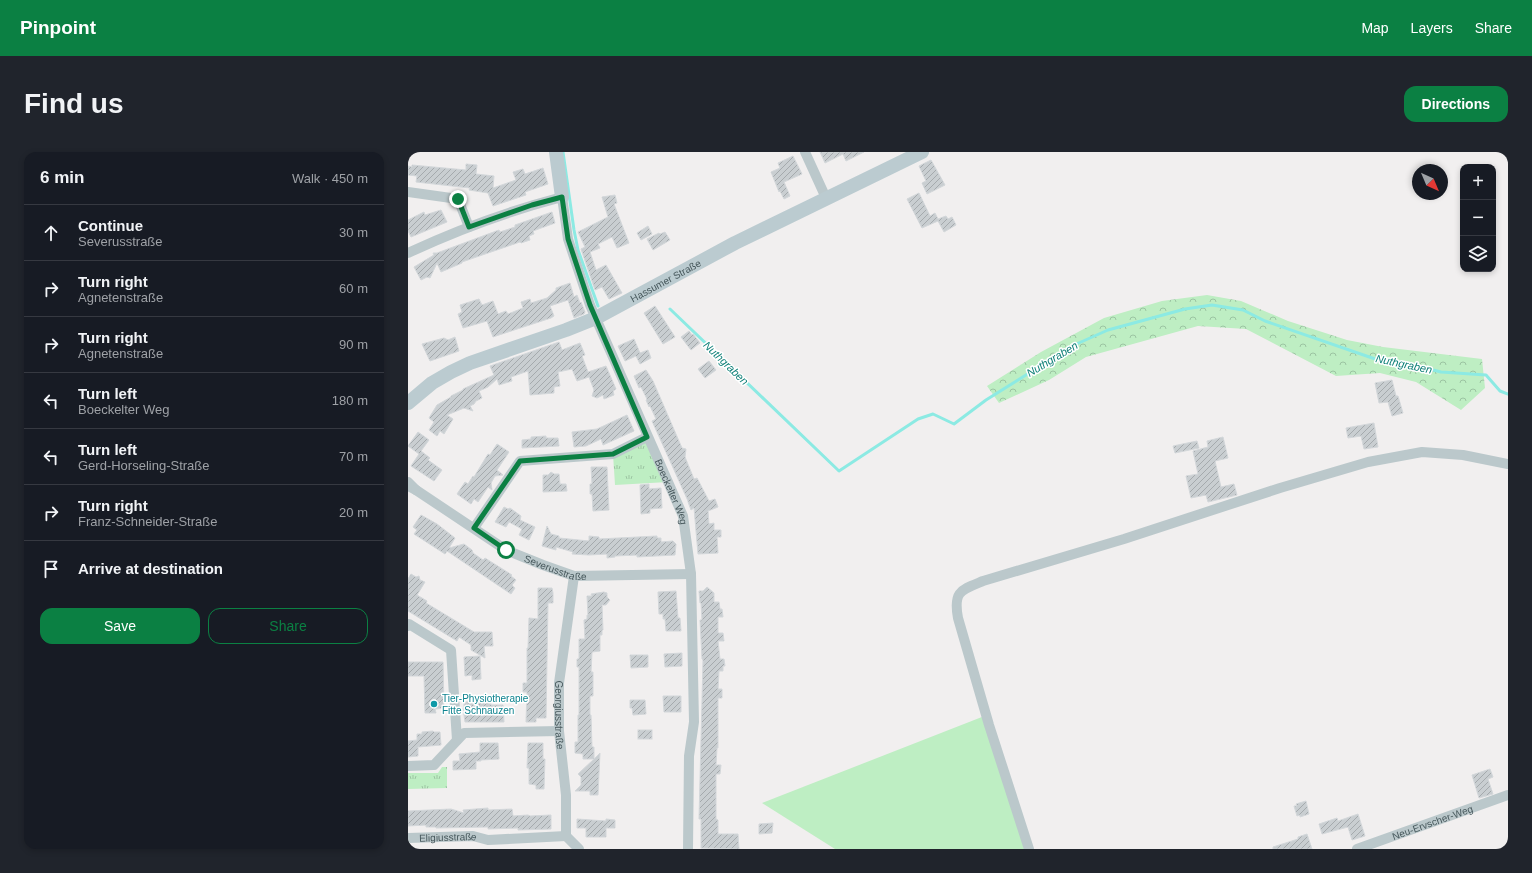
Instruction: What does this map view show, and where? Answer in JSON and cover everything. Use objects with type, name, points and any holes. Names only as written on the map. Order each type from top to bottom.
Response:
[{"type":"street","name":"Boeckelter Weg","points":[[556,152],[568,239],[590,305],[683,516],[691,574],[694,722],[689,756],[688,849]]},
{"type":"street","points":[[805,152],[826,198]]},
{"type":"street","name":"Hassumer Straße","points":[[408,404],[432,383],[451,372],[470,363],[566,330],[596,318],[735,243],[922,152]]},
{"type":"street","points":[[408,192],[458,199],[469,227]]},
{"type":"street","points":[[408,253],[446,235],[532,205],[562,197]]},
{"type":"street","points":[[474,528],[520,461],[613,454],[647,437]]},
{"type":"street","points":[[1029,849],[989,725],[958,618],[956,601],[957,596],[965,588],[983,581],[1124,539],[1327,473],[1368,462],[1422,452],[1463,455],[1508,464]]},
{"type":"street","name":"Severusstraße","points":[[408,482],[412,488],[506,550],[574,576],[691,574]]},
{"type":"street","name":"Georgiusstraße","points":[[566,836],[566,795],[559,731],[559,683],[574,576]]},
{"type":"street","points":[[408,626],[409,624],[451,650],[457,740]]},
{"type":"street","points":[[408,766],[434,765],[464,733],[559,731]]},
{"type":"street","name":"Neu-Ervscher-Weg","points":[[1357,849],[1508,795]]},
{"type":"street","name":"Eligiusstraße","points":[[408,838],[473,836],[488,845],[566,836]]},
{"type":"street","points":[[566,836],[579,849]]},
{"type":"green space","points":[[1207,295],[1241,301],[1288,321],[1347,340],[1383,347],[1482,359],[1485,388],[1461,410],[1416,382],[1380,373],[1336,376],[1246,329],[1198,326],[1086,357],[1049,380],[999,403],[987,386],[1041,352],[1104,318],[1162,301]]},
{"type":"green space","points":[[647,437],[668,482],[615,485],[613,454]]},
{"type":"green space","points":[[987,715],[1027,849],[835,849],[762,803]]},
{"type":"green space","points":[[442,767],[447,767],[447,788],[408,789],[408,773],[438,773]]},
{"type":"building","points":[[820,152],[864,152],[846,161],[843,154],[825,163]]},
{"type":"building","points":[[793,156],[802,174],[784,182],[790,196],[784,199],[780,191],[779,192],[771,172],[780,168],[778,163]]},
{"type":"building","points":[[931,160],[945,185],[927,194],[922,183],[926,181],[919,166]]},
{"type":"building","points":[[466,164],[477,165],[476,174],[494,176],[493,188],[516,180],[513,172],[523,169],[525,174],[543,168],[548,184],[525,192],[526,195],[493,206],[488,193],[469,190],[470,188],[416,182],[417,176],[408,175],[408,166],[412,167],[412,165],[466,170]]},
{"type":"building","points":[[919,193],[930,216],[935,213],[938,219],[946,216],[948,219],[952,217],[956,225],[944,232],[938,221],[922,228],[907,199]]},
{"type":"building","points":[[615,195],[617,203],[614,204],[629,243],[617,248],[612,237],[598,244],[600,248],[590,252],[596,270],[606,265],[622,293],[609,299],[602,287],[595,290],[581,249],[585,247],[578,232],[608,217],[602,197]]},
{"type":"building","points":[[441,210],[447,222],[411,237],[408,231],[408,220],[424,212],[425,215]]},
{"type":"building","points":[[552,212],[555,223],[533,231],[534,234],[529,236],[530,240],[462,262],[441,272],[437,263],[430,278],[427,277],[421,280],[414,267],[434,255],[433,253],[437,253],[499,230],[500,232],[515,227],[515,225]]},
{"type":"building","points":[[648,226],[652,234],[641,240],[637,233]]},
{"type":"building","points":[[665,232],[670,240],[653,250],[647,239],[659,233]]},
{"type":"building","points":[[570,283],[574,297],[577,295],[585,312],[584,314],[574,318],[568,300],[550,306],[554,316],[551,318],[493,337],[487,321],[463,328],[458,314],[462,312],[460,305],[479,299],[482,305],[493,301],[498,314],[506,311],[508,314],[523,308],[521,302],[530,299],[531,303],[547,298],[556,290],[556,288]]},
{"type":"building","points":[[655,306],[675,337],[663,344],[644,313]]},
{"type":"building","points":[[689,331],[700,343],[691,350],[681,337]]},
{"type":"building","points":[[455,337],[459,351],[430,361],[422,344],[444,338],[448,340]]},
{"type":"building","points":[[634,339],[640,353],[648,350],[651,358],[640,364],[636,356],[625,361],[618,346]]},
{"type":"building","points":[[559,342],[562,350],[580,343],[585,355],[582,356],[588,372],[606,366],[616,389],[613,391],[614,395],[604,399],[603,395],[597,398],[592,396],[594,390],[589,377],[577,381],[572,369],[558,372],[560,386],[554,387],[554,393],[530,395],[528,371],[511,377],[512,381],[499,385],[497,379],[488,387],[479,391],[482,398],[470,406],[473,411],[464,408],[447,415],[453,419],[444,434],[440,431],[437,436],[429,430],[434,422],[429,418],[437,405],[463,389],[494,375],[490,366]]},
{"type":"building","points":[[709,361],[716,370],[705,378],[698,369]]},
{"type":"building","points":[[646,370],[653,381],[682,448],[686,449],[685,457],[694,479],[697,478],[709,501],[715,499],[718,507],[708,511],[709,524],[714,523],[714,530],[721,530],[721,537],[717,537],[718,553],[698,554],[694,508],[691,510],[652,421],[656,419],[650,406],[649,407],[641,387],[639,388],[634,376]]},
{"type":"building","points":[[1392,380],[1396,396],[1398,396],[1403,413],[1392,416],[1388,402],[1379,403],[1375,383]]},
{"type":"building","points":[[627,415],[634,431],[603,445],[601,439],[586,446],[574,447],[572,432],[597,429]]},
{"type":"building","points":[[1374,423],[1378,447],[1364,449],[1361,436],[1348,438],[1346,428]]},
{"type":"building","points":[[418,432],[429,440],[421,451],[430,458],[428,460],[442,470],[434,481],[411,466],[419,454],[408,446]]},
{"type":"building","points":[[546,436],[546,438],[558,438],[559,446],[522,448],[522,440],[531,439],[531,437]]},
{"type":"building","points":[[1223,437],[1228,458],[1215,461],[1221,487],[1234,484],[1237,495],[1208,502],[1206,495],[1191,498],[1186,476],[1198,474],[1193,451],[1208,447],[1207,441]]},
{"type":"building","points":[[1197,441],[1199,448],[1175,453],[1173,446]]},
{"type":"building","points":[[497,444],[509,452],[497,470],[503,475],[495,476],[491,483],[492,490],[488,487],[478,502],[474,499],[471,504],[457,494],[465,482],[468,484],[473,476],[474,477],[488,454],[490,455]]},
{"type":"building","points":[[591,467],[607,467],[609,510],[593,511],[592,494],[590,494],[590,484],[592,484]]},
{"type":"building","points":[[551,472],[554,474],[559,474],[560,484],[566,484],[567,491],[543,492],[543,475],[548,475]]},
{"type":"building","points":[[649,484],[649,489],[661,488],[662,508],[650,509],[650,513],[641,514],[640,485]]},
{"type":"building","points":[[504,507],[508,509],[510,508],[521,516],[520,520],[535,527],[529,540],[519,535],[522,529],[509,522],[506,527],[495,522]]},
{"type":"building","points":[[421,515],[437,524],[455,538],[449,548],[464,544],[483,560],[485,558],[512,575],[511,576],[516,580],[512,585],[515,588],[511,594],[447,551],[445,554],[414,534],[417,530],[413,527]]},
{"type":"building","points":[[547,526],[551,534],[559,536],[559,538],[589,541],[589,536],[599,537],[599,539],[657,536],[657,538],[661,538],[661,542],[673,541],[676,544],[675,555],[637,557],[637,555],[607,558],[607,554],[572,554],[573,552],[556,547],[556,550],[542,546]]},
{"type":"building","points":[[411,574],[416,577],[419,576],[420,580],[425,582],[417,595],[427,601],[426,603],[474,632],[492,632],[493,646],[484,646],[485,658],[471,650],[471,645],[459,637],[457,641],[408,611],[408,579]]},
{"type":"building","points":[[707,587],[714,593],[714,602],[719,602],[720,609],[722,609],[723,617],[718,617],[718,633],[723,633],[724,641],[718,641],[720,659],[724,659],[725,666],[723,666],[723,671],[719,671],[718,689],[722,689],[722,698],[718,698],[718,748],[716,765],[721,765],[720,774],[716,774],[716,819],[718,820],[718,834],[738,834],[739,849],[701,848],[701,819],[699,819],[703,660],[700,620],[702,620],[699,591],[703,591]]},
{"type":"building","points":[[538,588],[552,588],[553,593],[553,603],[548,603],[546,718],[536,718],[536,722],[526,722],[527,692],[523,692],[523,683],[527,683],[529,618],[538,619]]},
{"type":"building","points":[[676,591],[678,618],[680,618],[681,631],[666,631],[663,614],[659,614],[658,592]]},
{"type":"building","points":[[604,592],[607,593],[607,597],[610,600],[606,605],[602,605],[603,630],[602,635],[600,635],[600,651],[592,652],[591,672],[593,672],[593,696],[590,696],[590,715],[594,759],[583,759],[583,754],[575,753],[575,742],[578,742],[579,715],[579,667],[577,667],[577,659],[579,659],[579,639],[585,639],[584,620],[587,619],[588,615],[587,596]]},
{"type":"building","points":[[682,653],[682,666],[665,667],[664,654]]},
{"type":"building","points":[[630,655],[648,655],[648,667],[631,668]]},
{"type":"building","points":[[480,656],[481,679],[472,680],[472,675],[465,676],[464,657]]},
{"type":"building","points":[[408,662],[443,662],[444,708],[435,709],[436,713],[425,713],[424,676],[408,676]]},
{"type":"building","points":[[663,696],[681,696],[681,712],[664,712]]},
{"type":"building","points":[[630,700],[645,700],[646,714],[633,715],[632,708],[630,708]]},
{"type":"building","points":[[490,701],[491,705],[503,705],[504,722],[465,722],[463,708],[464,702]]},
{"type":"building","points":[[638,730],[652,730],[652,739],[638,739]]},
{"type":"building","points":[[422,732],[440,732],[441,745],[418,747],[418,756],[408,757],[408,741],[417,740],[417,734],[422,734]]},
{"type":"building","points":[[480,743],[498,743],[499,759],[476,761],[476,769],[453,770],[453,761],[460,761],[459,754],[480,752]]},
{"type":"building","points":[[528,743],[543,743],[543,759],[545,759],[544,789],[536,789],[536,785],[529,784],[529,768],[527,768]]},
{"type":"building","points":[[600,753],[598,795],[590,795],[590,791],[575,791],[581,785],[581,777],[578,774]]},
{"type":"building","points":[[1490,769],[1493,777],[1488,779],[1493,794],[1479,798],[1472,775]]},
{"type":"building","points":[[1306,801],[1309,814],[1300,817],[1300,815],[1297,816],[1294,806]]},
{"type":"building","points":[[488,808],[488,810],[512,809],[513,816],[551,815],[551,829],[518,830],[518,828],[488,829],[488,827],[436,828],[426,827],[426,825],[408,826],[408,811],[451,809],[464,813],[463,810]]},
{"type":"building","points":[[1358,814],[1365,836],[1352,840],[1348,827],[1322,834],[1319,824],[1337,818],[1338,821]]},
{"type":"building","points":[[577,819],[606,821],[606,819],[615,820],[615,828],[606,828],[606,837],[586,837],[586,828],[577,828]]},
{"type":"building","points":[[773,823],[772,833],[759,834],[759,824]]},
{"type":"building","points":[[1307,834],[1312,849],[1273,849],[1273,847],[1298,839],[1298,837]]},
{"type":"waterway","name":"Nuthgraben","points":[[563,152],[578,250],[598,306]]},
{"type":"waterway","name":"Nuthgraben","points":[[670,309],[839,471],[918,419],[933,414],[954,424],[986,400],[1072,346],[1108,330],[1185,309],[1212,305],[1243,310],[1265,321],[1381,361],[1401,362],[1441,372],[1486,375],[1500,391],[1508,394]]},
{"type":"place","name":"Tier-Physiotherapie Fitte Schnauzen","points":[[434,704]]},
{"type":"route","points":[[458,199],[469,227],[532,205],[562,197],[568,239],[590,305],[647,437],[613,454],[520,461],[474,528],[506,550]]}]
